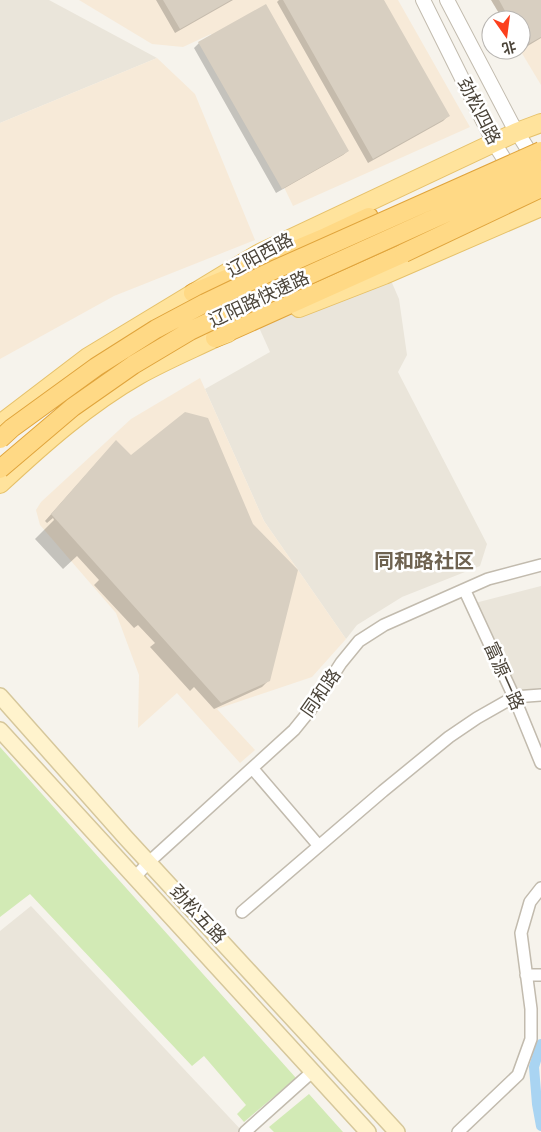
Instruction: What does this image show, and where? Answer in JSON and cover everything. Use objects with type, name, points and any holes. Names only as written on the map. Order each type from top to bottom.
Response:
[{"type":"highway","points":[[192,292],[326,237],[541,138]]},
{"type":"highway","name":"辽阳路快速路","points":[[0,439],[12,428],[96,367],[156,329],[274,270],[541,151]]},
{"type":"highway","name":"辽阳路快速路","points":[[0,469],[73,407],[133,365],[190,332],[276,290],[541,170]]},
{"type":"highway","points":[[215,338],[404,253],[541,188]]},
{"type":"main road","name":"辽阳西路","points":[[0,424],[88,357],[192,292],[258,254],[541,122]]},
{"type":"main road","points":[[0,484],[38,449],[92,407],[139,376],[215,338],[294,311],[539,211]]},
{"type":"main road","name":"劲松五路","points":[[0,696],[65,770],[397,1132]]},
{"type":"main road","name":"劲松五路","points":[[0,730],[368,1132]]},
{"type":"street","name":"劲松四路","points":[[423,0],[494,143],[539,211]]},
{"type":"street","name":"劲松四路","points":[[447,0],[517,132],[541,170]]},
{"type":"street","name":"同和路","points":[[135,877],[149,862],[294,730],[312,709],[341,663],[359,642],[384,625],[488,580],[541,565]]},
{"type":"street","name":"富源一路","points":[[465,591],[514,697],[541,763]]},
{"type":"street","points":[[242,912],[449,737],[477,718],[514,697],[541,695]]},
{"type":"street","points":[[253,769],[319,846]]},
{"type":"street","points":[[458,1132],[518,1075],[531,1039],[533,976],[521,933],[530,902],[541,888]]},
{"type":"street","points":[[245,1132],[312,1072]]},
{"type":"shaded area","points":[[0,0],[49,0],[157,58],[0,123]]},
{"type":"shaded area","points":[[79,0],[398,0],[470,127],[293,206],[211,34],[183,47],[152,44]]},
{"type":"shaded area","points":[[491,0],[541,0],[541,85],[526,60],[531,60],[531,10],[497,10]]},
{"type":"shaded area","points":[[157,58],[195,94],[255,240],[114,296],[0,359],[0,123]]},
{"type":"shaded area","points":[[386,269],[399,299],[407,355],[398,372],[487,544],[480,566],[402,597],[357,625],[346,639],[264,521],[205,389],[270,352],[257,323]]},
{"type":"shaded area","points":[[200,378],[264,521],[346,639],[312,677],[217,709],[255,750],[240,763],[177,693],[138,728],[139,675],[116,613],[40,525],[36,510],[41,502],[131,419]]},
{"type":"shaded area","points":[[541,586],[541,690],[516,692],[475,603]]},
{"type":"shaded area","points":[[31,906],[243,1132],[0,1132],[0,931]]},
{"type":"green space","points":[[0,747],[296,1078],[244,1122],[237,1114],[246,1105],[204,1056],[192,1066],[30,894],[0,917]]},
{"type":"green space","points":[[309,1094],[343,1132],[274,1132],[269,1127]]},
{"type":"building","points":[[163,0],[231,0],[180,29]]},
{"type":"building","points":[[283,0],[384,0],[450,116],[373,159]]},
{"type":"building","points":[[499,0],[541,0],[541,37],[531,43],[531,10],[504,10]]},
{"type":"building","points":[[266,4],[349,151],[282,189],[198,42]]},
{"type":"building","points":[[185,412],[208,418],[253,524],[298,570],[270,681],[221,703],[51,514],[116,440],[131,455]]},
{"type":"waterway","points":[[541,1044],[534,1067],[541,1126]]},
{"type":"district","name":"同和路社区","points":[[424,561]]}]
